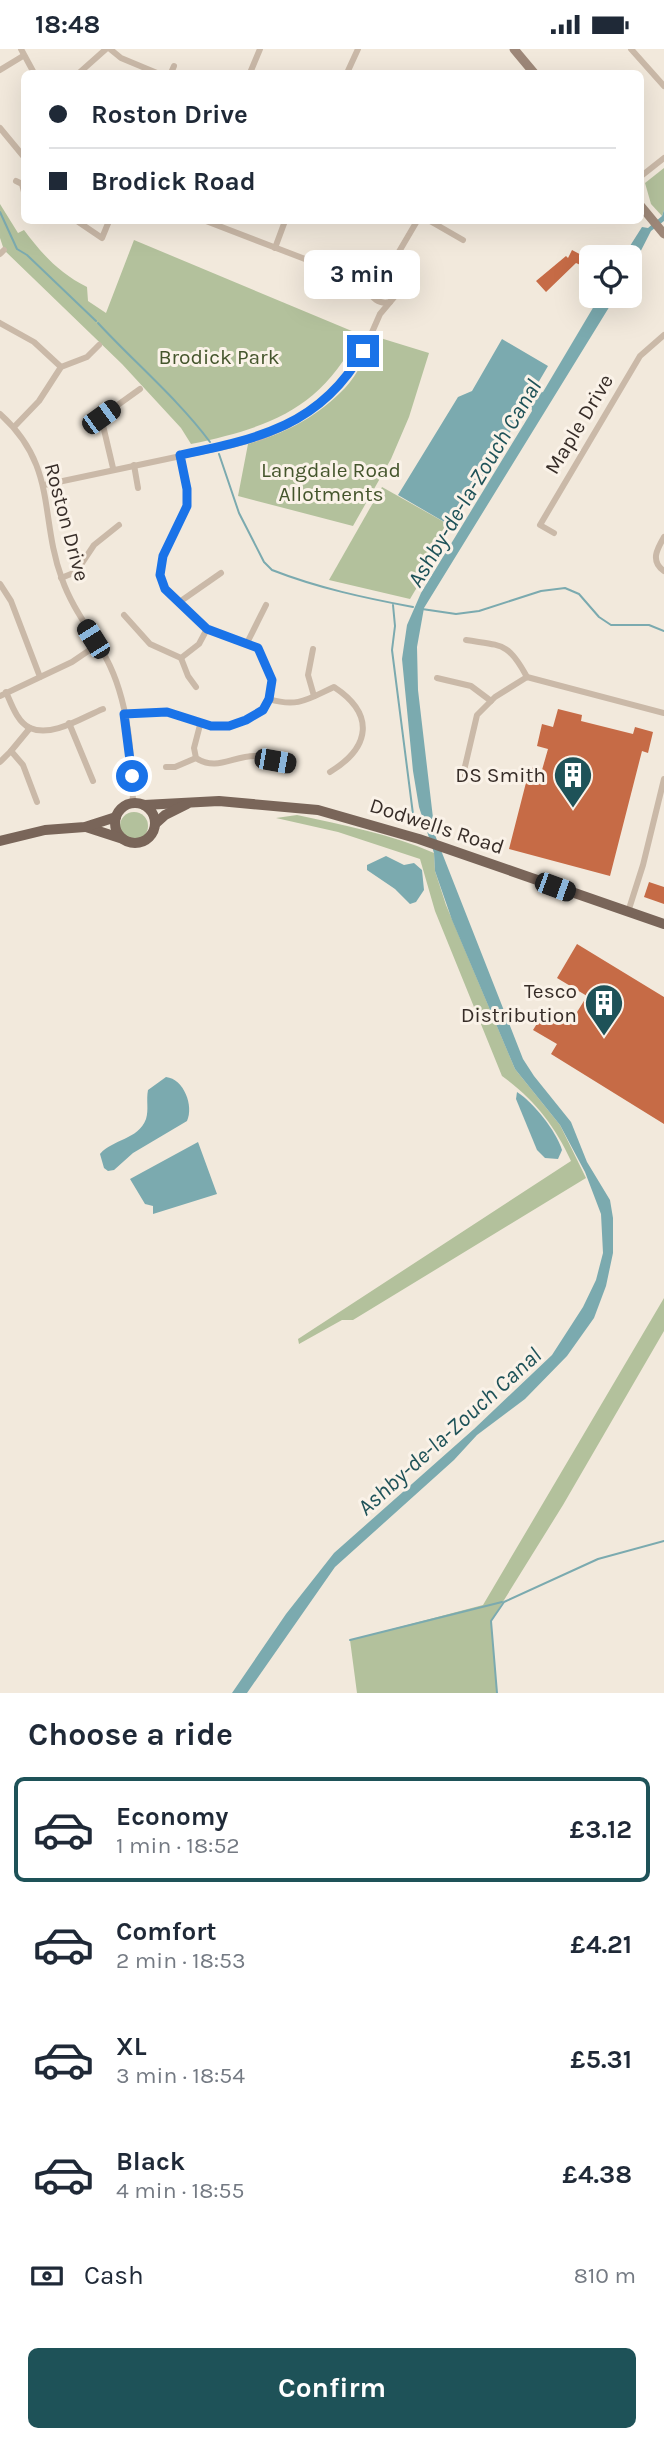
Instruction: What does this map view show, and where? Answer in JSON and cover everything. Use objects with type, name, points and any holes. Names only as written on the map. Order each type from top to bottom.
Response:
[{"type":"main road","points":[[514,49],[529,70]]},
{"type":"main road","points":[[644,210],[664,234]]},
{"type":"main road","name":"Dodwells Road","points":[[138,804],[219,801],[318,810],[419,839],[664,924]]},
{"type":"main road","name":"Dodwells Road","points":[[155,824],[165,815],[190,802]]},
{"type":"main road","points":[[85,827],[134,843],[146,840],[155,824],[152,813],[138,804],[122,808],[116,817],[116,829],[123,839]]},
{"type":"main road","points":[[0,841],[45,829],[85,827],[116,817]]},
{"type":"street","points":[[83,70],[108,49],[121,58],[150,70]]},
{"type":"street","points":[[251,70],[260,49]]},
{"type":"street","points":[[348,70],[358,49]]},
{"type":"street","points":[[631,49],[663,81]]},
{"type":"street","points":[[0,70],[22,52],[32,70]]},
{"type":"street","points":[[172,70],[174,66]]},
{"type":"street","points":[[0,128],[21,153]]},
{"type":"street","points":[[644,174],[664,158]]},
{"type":"street","points":[[81,224],[102,238],[108,224]]},
{"type":"street","points":[[214,224],[357,279],[388,278]]},
{"type":"street","points":[[275,248],[284,224]]},
{"type":"street","points":[[372,296],[371,286],[390,267],[415,224]]},
{"type":"street","points":[[435,224],[463,240]]},
{"type":"street","points":[[44,485],[262,437],[304,416],[335,389],[355,364],[380,314],[396,295],[396,288],[388,278],[390,267]]},
{"type":"street","points":[[357,279],[380,303],[390,302]]},
{"type":"street","points":[[380,303],[380,314]]},
{"type":"street","points":[[0,323],[34,342],[61,367]]},
{"type":"street","name":"Maple Drive","points":[[554,533],[540,525],[640,356],[664,335]]},
{"type":"street","points":[[14,427],[39,401],[61,367],[87,357],[99,345]]},
{"type":"street","points":[[87,428],[140,389]]},
{"type":"street","name":"Roston Drive","points":[[0,414],[14,427],[44,485],[61,578],[75,610],[117,681],[138,804]]},
{"type":"street","points":[[101,417],[113,468]]},
{"type":"street","points":[[124,714],[167,712],[200,725],[229,726],[263,710],[269,699],[272,680],[258,648],[207,629],[165,589],[160,575],[163,556],[187,506],[187,489],[180,455]]},
{"type":"street","points":[[134,465],[138,488]]},
{"type":"street","points":[[61,578],[76,572],[93,545],[119,525]]},
{"type":"street","points":[[664,537],[657,551],[656,561],[664,571]]},
{"type":"street","points":[[178,603],[221,573]]},
{"type":"street","points":[[1,586],[11,601],[40,677]]},
{"type":"street","points":[[247,643],[266,605]]},
{"type":"street","points":[[124,615],[150,644],[181,658],[188,677],[196,687]]},
{"type":"street","points":[[181,658],[199,644],[207,629]]},
{"type":"street","points":[[466,640],[506,647],[515,656],[527,677],[664,713]]},
{"type":"street","points":[[97,645],[72,662],[3,694],[19,718],[30,728],[47,730],[103,709]]},
{"type":"street","points":[[313,649],[308,675],[314,696]]},
{"type":"street","points":[[463,775],[477,715],[491,701],[527,677]]},
{"type":"street","points":[[437,678],[471,686],[491,701]]},
{"type":"street","points":[[269,699],[288,705],[303,702],[334,687],[351,698],[362,718],[363,737],[355,752],[330,772]]},
{"type":"street","points":[[69,723],[93,781]]},
{"type":"street","points":[[196,758],[194,748],[200,725]]},
{"type":"street","points":[[0,762],[30,728]]},
{"type":"street","points":[[10,751],[23,765],[37,802]]},
{"type":"street","points":[[166,767],[174,767],[196,758],[212,765],[254,756],[289,764]]},
{"type":"street","points":[[628,912],[643,865],[664,779]]},
{"type":"green space","points":[[664,168],[662,216],[651,204],[645,183]]},
{"type":"green space","name":"Brodick Park","points":[[0,204],[18,233],[24,230],[52,262],[87,287],[88,301],[106,313],[134,240],[359,334],[344,360],[310,398],[269,422],[191,444],[181,428],[122,364],[4,250],[0,238]]},
{"type":"green space","name":"Langdale Road Allotments","points":[[377,337],[429,353],[409,417],[391,459],[353,526],[238,496],[248,444],[288,429],[312,416],[334,398],[350,382]]},
{"type":"green space","points":[[382,487],[453,527],[410,599],[329,580]]},
{"type":"green space","points":[[134,812],[144,816],[148,826],[144,836],[134,840],[124,836],[120,826],[124,816]]},
{"type":"green space","points":[[297,815],[384,835],[434,853],[435,871],[446,905],[515,1069],[560,1125],[586,1178],[353,1320],[342,1320],[299,1344],[298,1339],[571,1161],[542,1114],[524,1094],[502,1076],[435,911],[420,859],[338,832],[276,818]]},
{"type":"green space","points":[[664,1298],[664,1331],[563,1505],[491,1621],[497,1693],[357,1693],[350,1640],[483,1605]]},
{"type":"water","points":[[664,210],[664,221],[651,231],[642,249],[642,245],[631,245],[642,227],[648,228],[662,216]]},
{"type":"water","name":"Ashby-de-la-Zouch Canal","points":[[593,308],[609,308],[424,608],[417,647],[418,690],[435,835],[523,1059],[571,1122],[587,1162],[610,1200],[613,1253],[606,1286],[594,1318],[567,1356],[525,1399],[477,1435],[454,1460],[335,1567],[247,1693],[232,1693],[286,1614],[334,1553],[474,1429],[552,1355],[583,1307],[596,1280],[603,1253],[601,1214],[585,1172],[560,1125],[515,1069],[452,920],[435,871],[434,853],[419,807],[413,771],[402,659],[407,625],[421,593],[532,411],[530,399],[453,527],[398,495],[458,397],[472,391],[502,339],[548,366],[531,395],[543,392]]},
{"type":"water","points":[[386,856],[404,865],[414,863],[422,870],[424,890],[416,902],[410,904],[395,889],[367,870],[367,865]]},
{"type":"water","points":[[166,1077],[178,1083],[186,1094],[189,1108],[187,1121],[133,1153],[114,1170],[108,1171],[104,1168],[100,1154],[142,1126],[147,1116],[148,1090]]},
{"type":"water","points":[[517,1092],[537,1110],[555,1134],[562,1150],[558,1159],[545,1158],[537,1150],[516,1099]]},
{"type":"water","points":[[198,1142],[217,1194],[153,1214],[153,1206],[145,1204],[130,1179]]},
{"type":"building","points":[[572,250],[579,254],[579,264],[576,263],[546,292],[536,281],[566,256],[568,258]]},
{"type":"building","name":"DS Smith","points":[[558,709],[582,715],[581,721],[633,734],[635,727],[653,732],[648,753],[642,751],[610,876],[509,849],[530,767],[542,770],[548,749],[537,746],[542,724],[553,727]]},
{"type":"building","points":[[649,882],[664,887],[664,904],[644,897]]},
{"type":"building","name":"Tesco Distribution","points":[[577,944],[664,997],[664,1124],[551,1054],[557,1044],[533,1030],[545,1011],[569,1025],[587,996],[557,978]]},
{"type":"waterway","points":[[0,212],[17,249],[27,255],[96,321]]},
{"type":"waterway","points":[[98,323],[170,396],[210,442]]},
{"type":"waterway","points":[[219,454],[239,513],[264,562],[272,570],[342,592],[413,607]]},
{"type":"waterway","points":[[422,609],[456,614],[479,611],[541,591],[565,588],[579,594],[599,617],[611,625],[649,625],[664,631]]},
{"type":"waterway","points":[[393,605],[395,626],[392,650],[414,822]]},
{"type":"waterway","points":[[497,1693],[491,1621],[504,1602],[598,1559],[664,1541]]},
{"type":"waterway","points":[[350,1640],[502,1602]]},
{"type":"place","name":"DS Smith","points":[[573,809]]},
{"type":"place","name":"Tesco Distribution","points":[[604,1037]]},
{"type":"route","points":[[132,776],[124,714],[167,712],[200,725],[229,726],[263,710],[269,699],[272,680],[258,648],[207,629],[165,589],[160,575],[163,556],[187,506],[187,489],[180,455],[262,437],[289,425],[304,416],[343,381],[363,351]]}]
